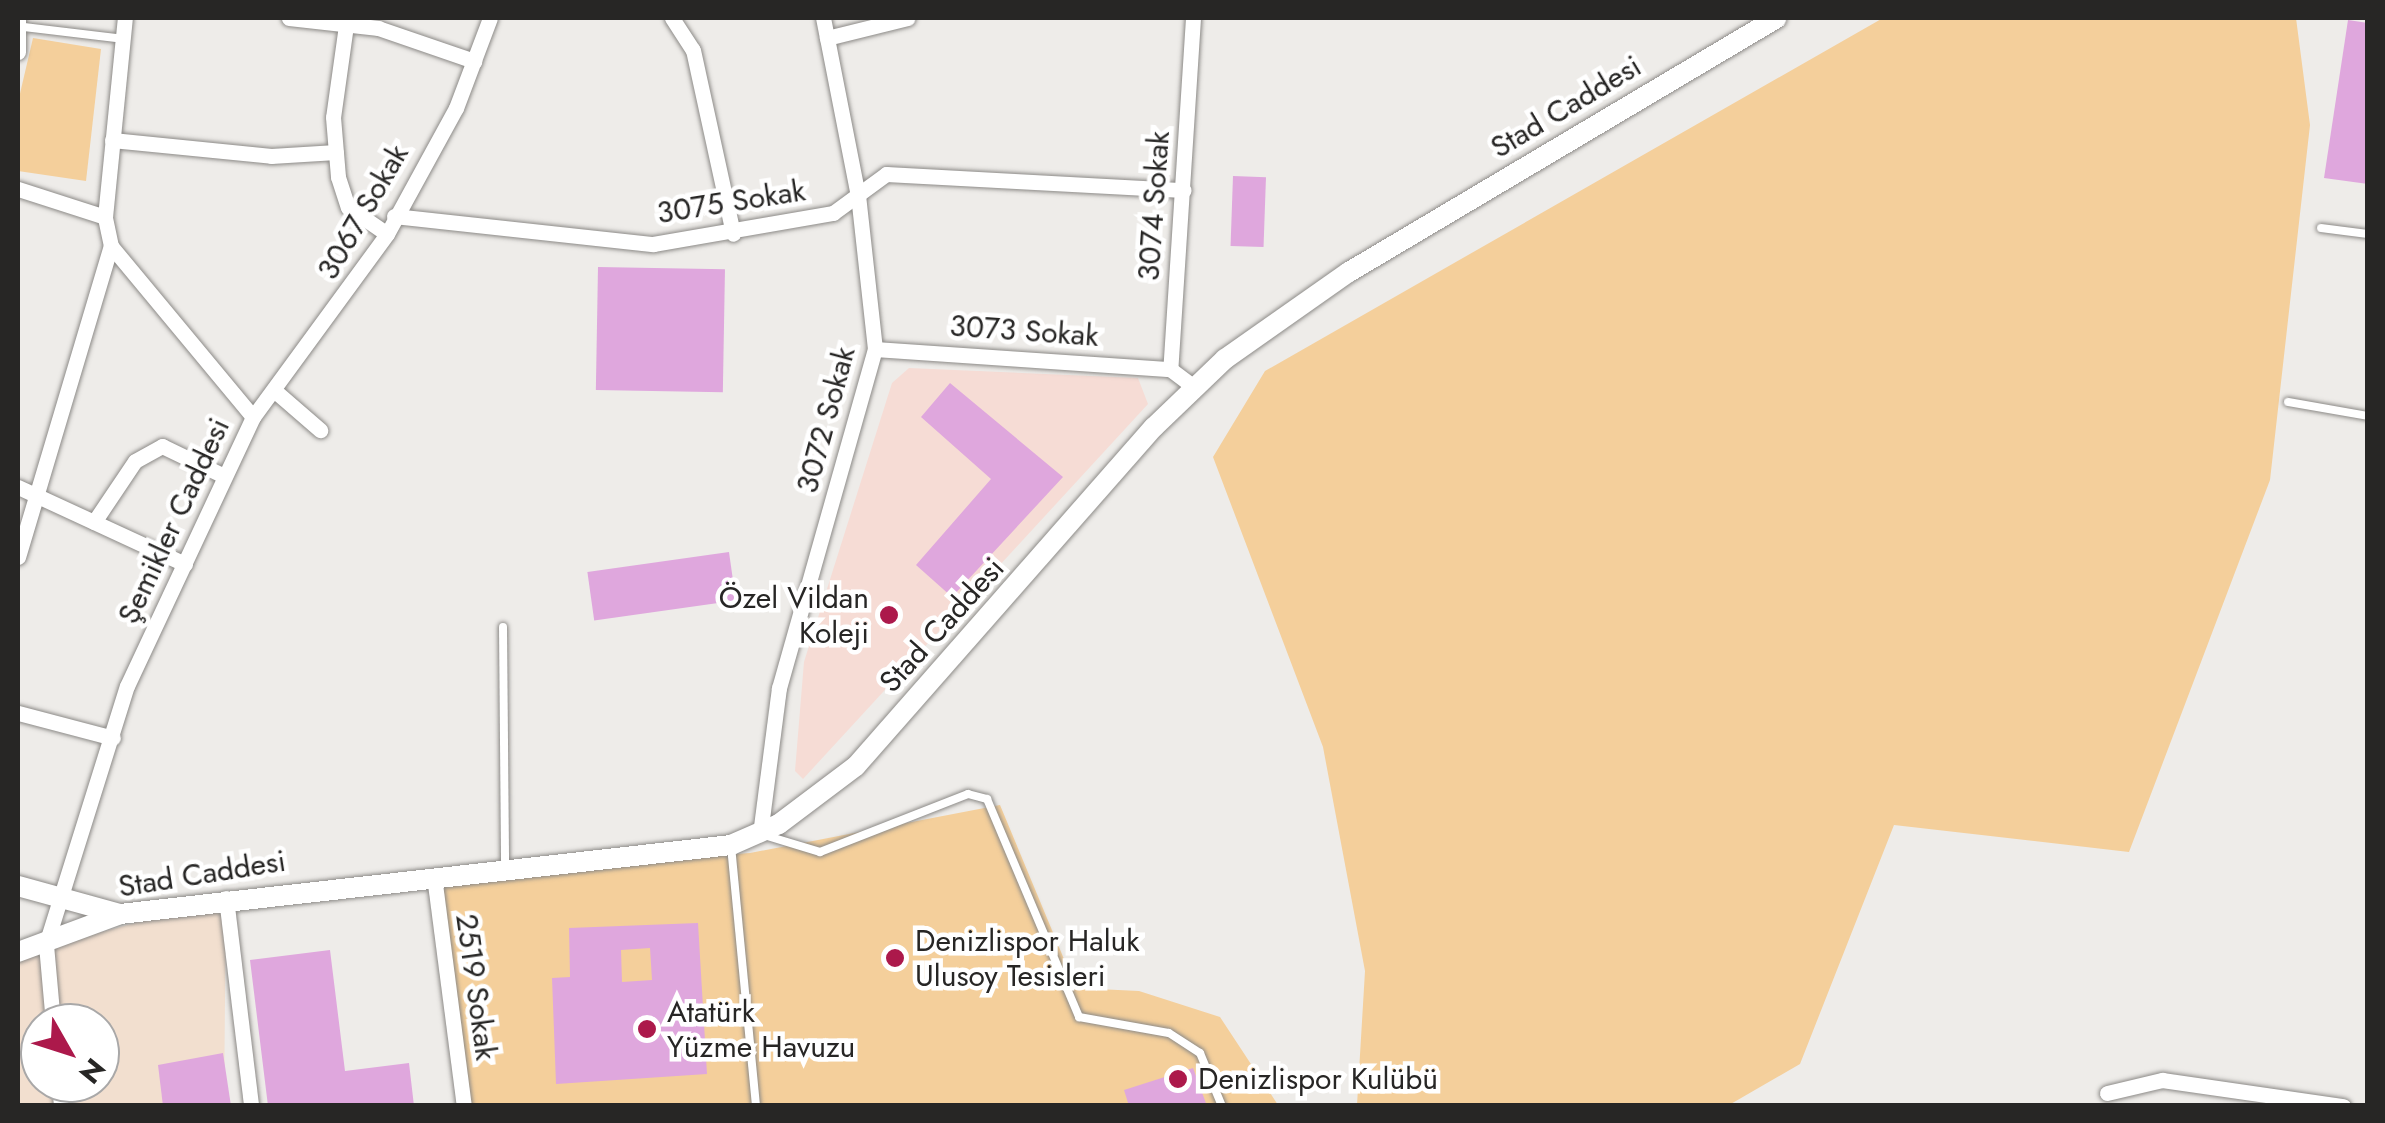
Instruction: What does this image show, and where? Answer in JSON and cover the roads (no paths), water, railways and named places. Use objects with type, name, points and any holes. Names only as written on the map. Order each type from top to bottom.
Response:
[{"type":"street","name":"Şemikler Caddesi","points":[[51,1003],[46,944],[66,894],[126,686],[253,417],[112,246],[105,217],[125,18]]},
{"type":"street","points":[[289,18],[378,28],[474,61]]},
{"type":"street","name":"3067 Sokak","points":[[253,417],[387,234],[474,61],[490,18]]},
{"type":"street","points":[[672,18],[692,50],[733,234]]},
{"type":"street","name":"3072 Sokak","points":[[760,834],[779,688],[876,349],[858,196],[822,18]]},
{"type":"street","points":[[827,38],[908,18]]},
{"type":"street","name":"3074 Sokak","points":[[1170,369],[1194,18]]},
{"type":"street","name":"Stad Caddesi","points":[[18,952],[120,914],[226,898],[731,845],[760,834],[856,766],[1194,387],[1349,272],[1776,18]]},
{"type":"street","points":[[18,52],[20,22]]},
{"type":"street","points":[[346,24],[336,152],[348,207],[387,234]]},
{"type":"street","points":[[112,140],[272,156],[336,152]]},
{"type":"street","name":"3075 Sokak","points":[[394,216],[582,242],[733,234],[833,213],[886,174],[1184,190]]},
{"type":"street","points":[[18,188],[105,217]]},
{"type":"street","points":[[18,557],[112,246]]},
{"type":"street","name":"3073 Sokak","points":[[876,349],[1170,369]]},
{"type":"street","points":[[1170,369],[1194,387]]},
{"type":"street","points":[[274,390],[320,430]]},
{"type":"street","points":[[94,522],[135,461],[162,446],[224,476]]},
{"type":"street","points":[[18,487],[185,564]]},
{"type":"street","points":[[18,713],[113,738]]},
{"type":"street","name":"2519 Sokak","points":[[434,876],[464,1106]]},
{"type":"street","points":[[18,886],[66,894],[120,914]]},
{"type":"street","points":[[226,898],[251,1106]]},
{"type":"street","points":[[2108,1093],[2162,1080],[2343,1106]]},
{"type":"lane","points":[[20,22],[124,40]]},
{"type":"lane","points":[[2322,228],[2368,234]]},
{"type":"lane","points":[[2288,402],[2368,416]]},
{"type":"lane","points":[[502,627],[506,868]]},
{"type":"lane","points":[[760,834],[820,852],[968,794],[986,798],[1078,1018],[1169,1033],[1200,1054],[1222,1106]]},
{"type":"lane","points":[[731,845],[756,1106]]},
{"type":"place","name":"Özel Vildan Koleji","points":[[889,615]]},
{"type":"place","name":"Denizlispor Haluk Ulusoy Tesisleri","points":[[895,958]]},
{"type":"place","name":"Atatürk Yüzme Havuzu","points":[[647,1029]]},
{"type":"place","name":"Denizlispor Kulübü","points":[[1178,1079]]}]
